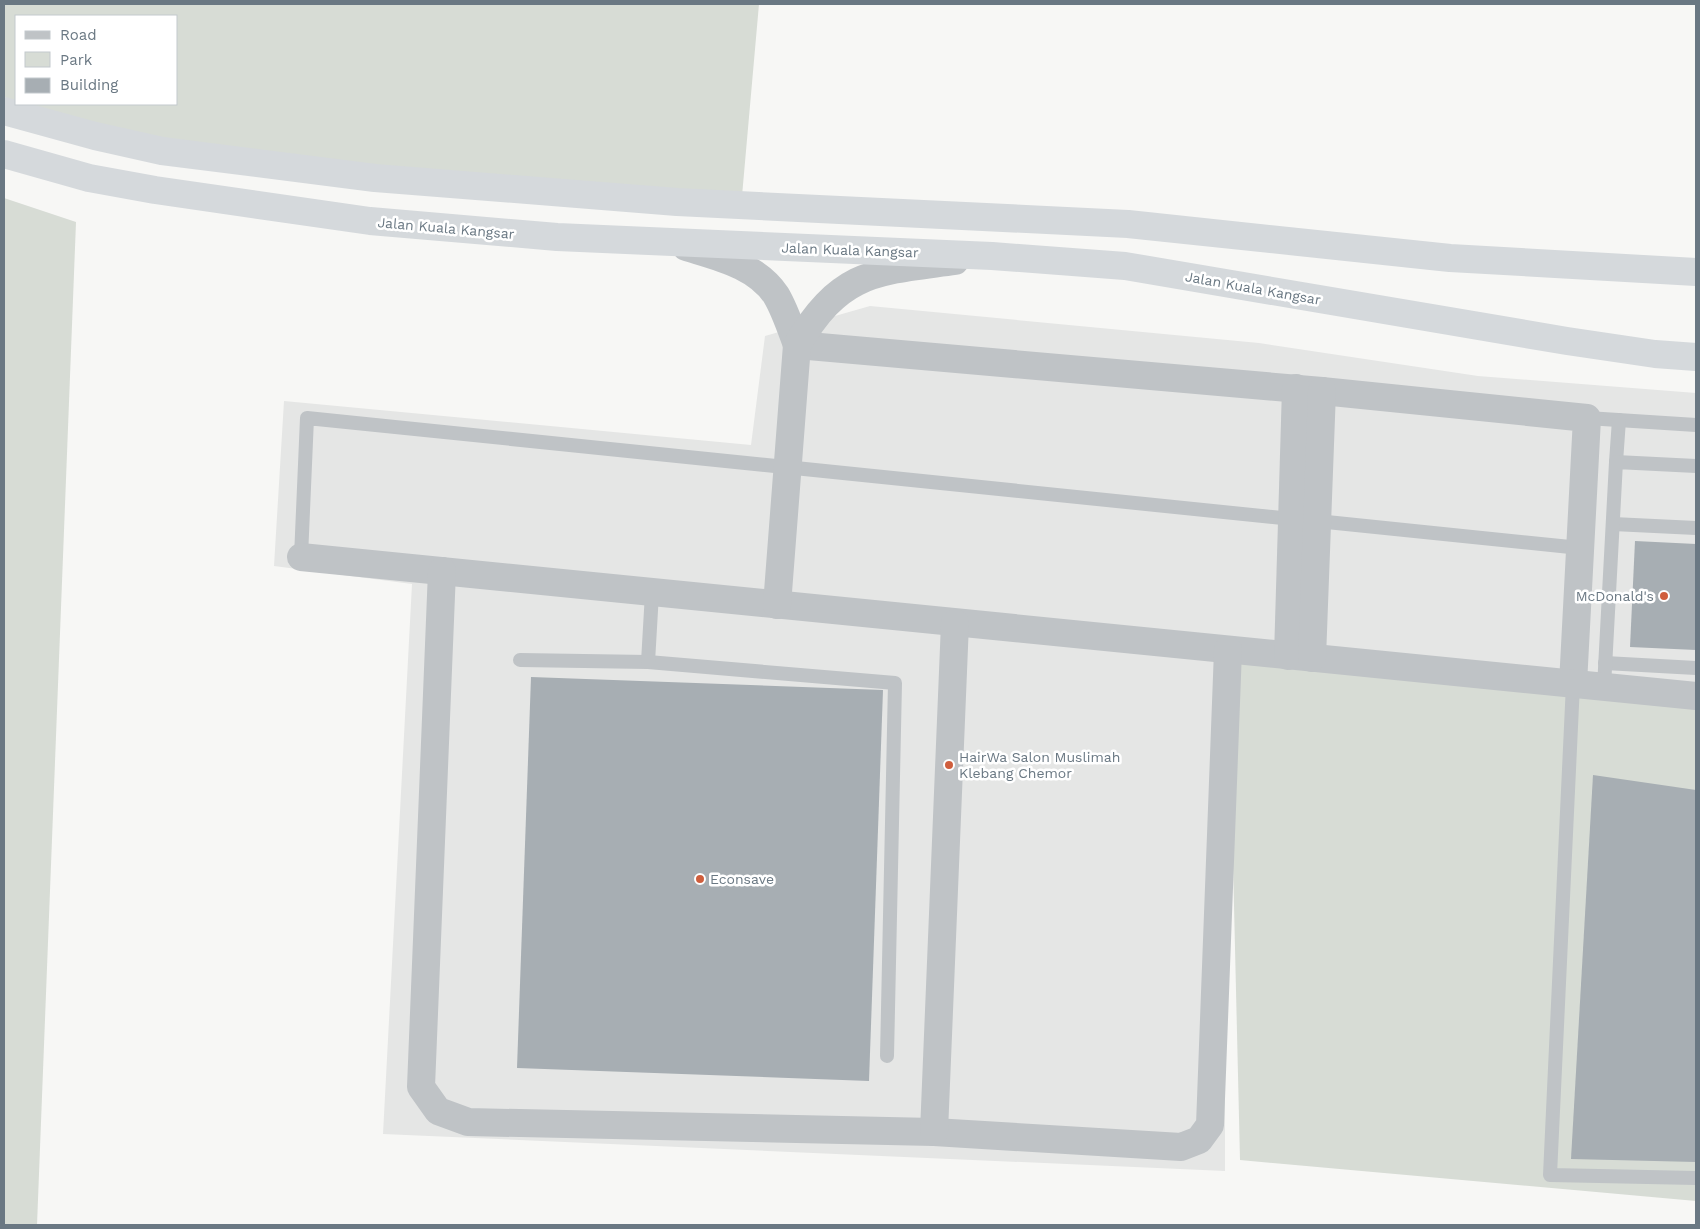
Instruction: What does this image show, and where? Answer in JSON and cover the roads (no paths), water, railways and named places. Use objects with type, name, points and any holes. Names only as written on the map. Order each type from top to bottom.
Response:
[{"type":"highway","points":[[4,111],[95,136],[162,151],[375,178],[677,202],[1128,224],[1450,258],[1696,272]]},
{"type":"highway","name":"Jalan Kuala Kangsar","points":[[4,154],[108,182],[218,200],[342,217],[557,237],[992,256],[1125,266],[1566,341],[1655,354],[1696,357]]},
{"type":"street","points":[[675,243],[738,263],[760,278],[776,295],[797,345],[777,605]]},
{"type":"street","points":[[797,345],[822,308],[846,286],[871,276],[900,269],[992,256]]},
{"type":"street","points":[[797,345],[1309,390],[1587,418],[1573,684]]},
{"type":"street","points":[[1300,657],[1309,390]]},
{"type":"street","points":[[301,558],[1573,684],[1604,675],[1696,696]]},
{"type":"street","points":[[442,571],[421,1087],[438,1111],[468,1122],[934,1132],[1181,1147],[1200,1140],[1210,1125],[1228,650]]},
{"type":"street","points":[[934,1132],[955,623]]},
{"type":"lane","points":[[301,558],[307,418],[1580,548]]},
{"type":"lane","points":[[1587,418],[1696,425]]},
{"type":"lane","points":[[1619,420],[1604,675],[1696,668]]},
{"type":"lane","points":[[1616,462],[1696,466]]},
{"type":"lane","points":[[1613,524],[1696,528]]},
{"type":"lane","points":[[648,662],[652,592]]},
{"type":"lane","points":[[520,660],[648,662],[895,683],[888,1056]]},
{"type":"lane","points":[[1573,684],[1550,1175],[1696,1178]]},
{"type":"place","name":"McDonald's","points":[[1664,596]]},
{"type":"place","name":"HairWa Salon Muslimah Klebang Chemor","points":[[949,765]]},
{"type":"place","name":"Econsave","points":[[700,879]]}]
